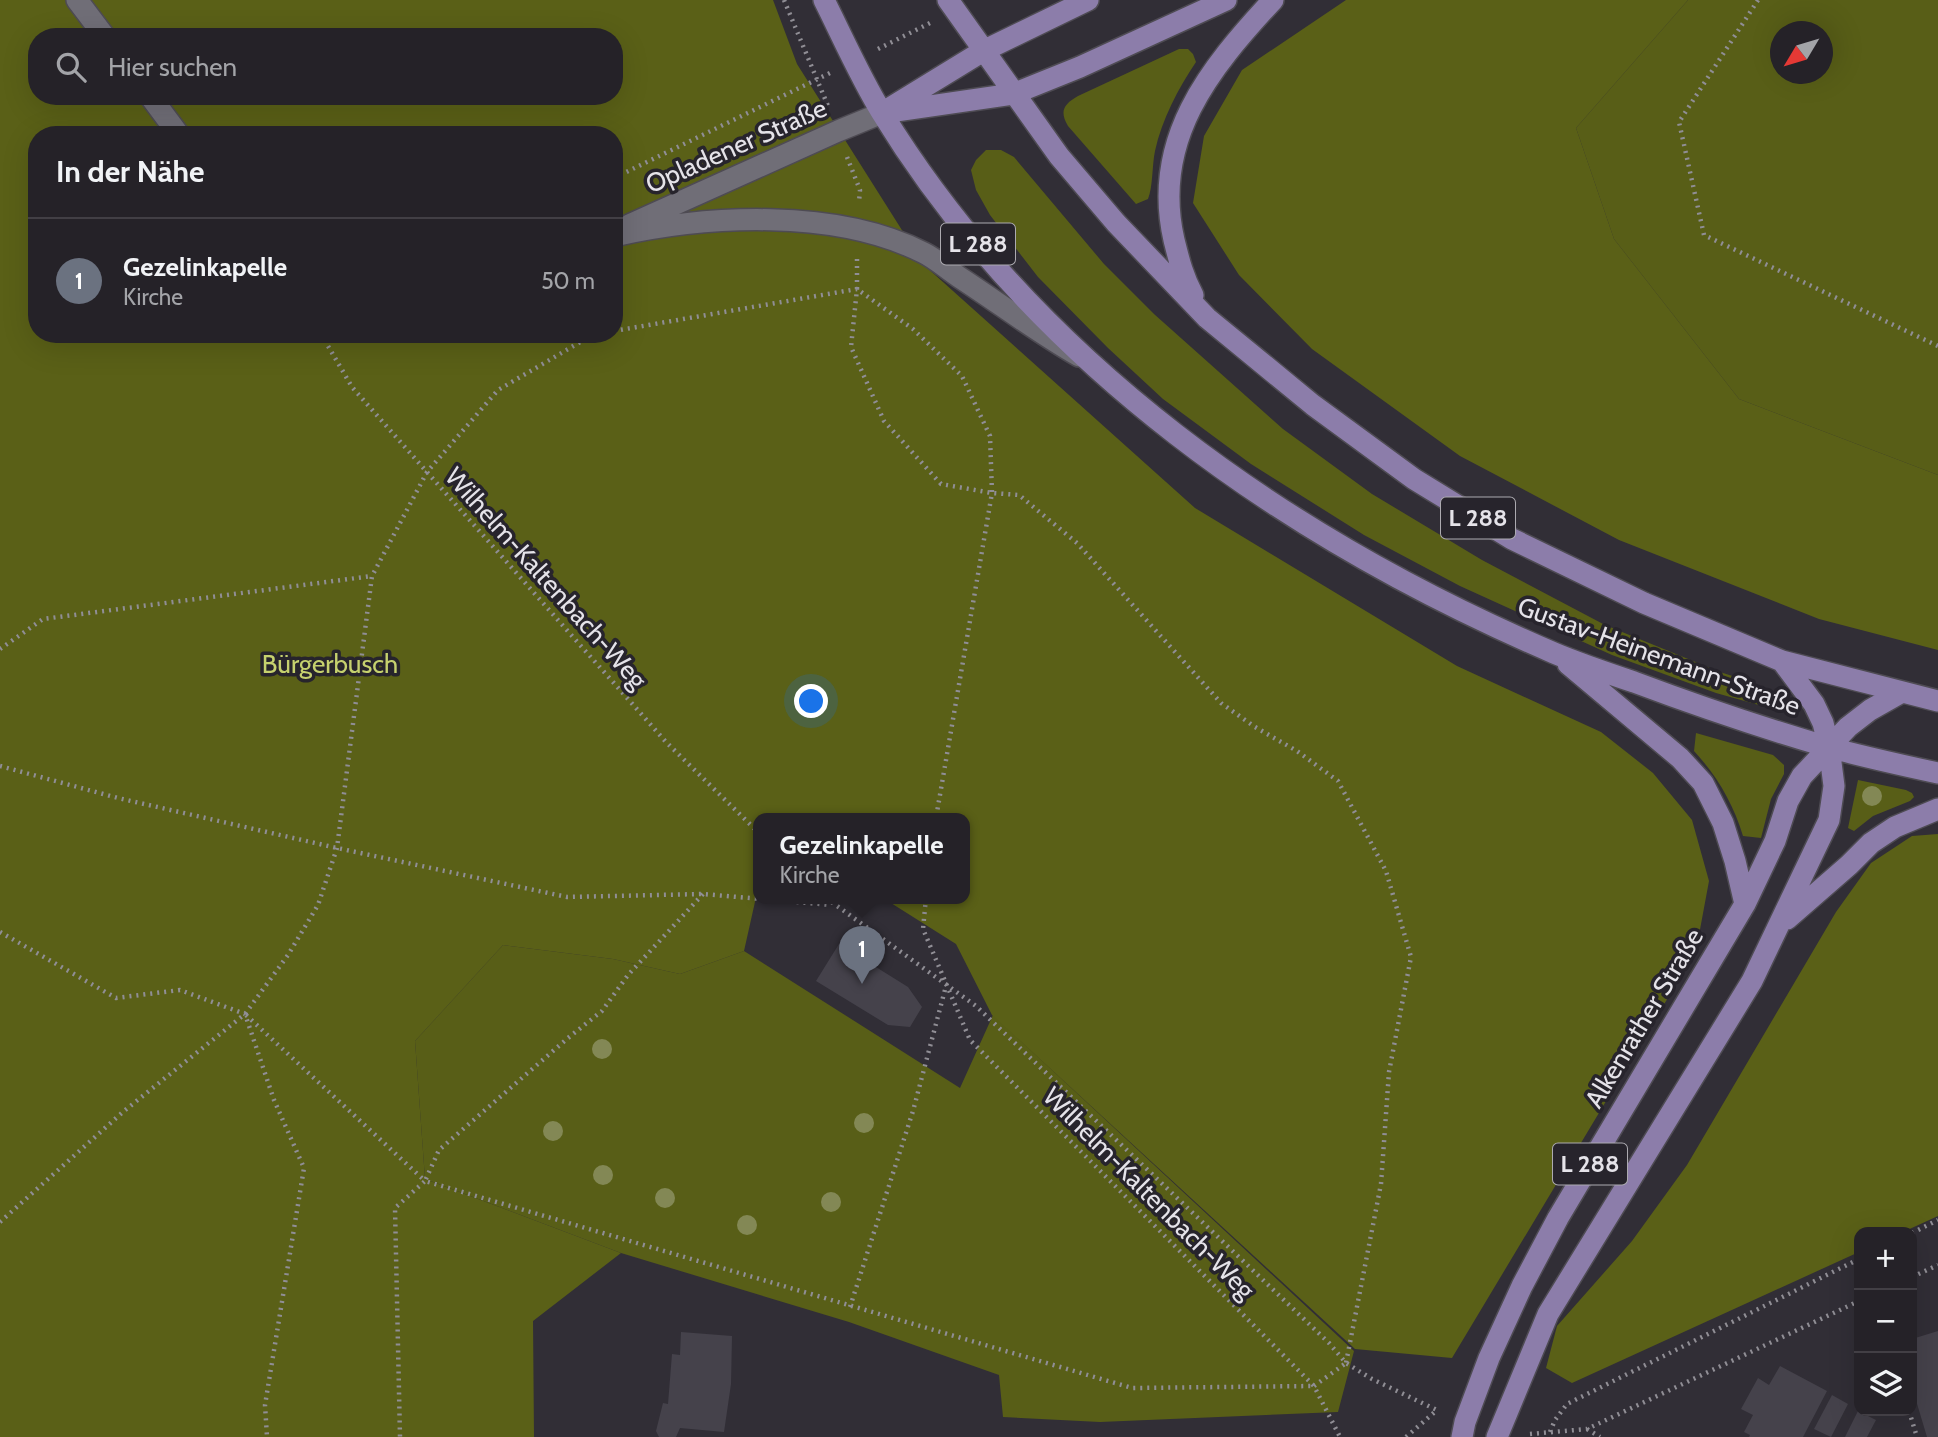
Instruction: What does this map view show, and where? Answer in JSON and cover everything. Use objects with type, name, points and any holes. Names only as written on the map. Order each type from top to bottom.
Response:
[{"type":"main road","name":"L 288","points":[[824,0],[882,113]]},
{"type":"main road","points":[[882,113],[983,51],[1088,0]]},
{"type":"main road","points":[[882,113],[1013,94],[1080,67],[1226,0]]},
{"type":"main road","points":[[1207,318],[1183,278],[1169,217],[1170,164],[1189,109],[1222,60],[1273,0]]},
{"type":"main road","name":"L 288","points":[[951,5],[983,51]]},
{"type":"main road","name":"Gustav-Heinemann-Straße","points":[[983,51],[1059,156],[1116,223],[1207,318],[1313,405],[1414,479],[1512,539],[1644,603],[1783,661],[1938,701]]},
{"type":"main road","name":"Gustav-Heinemann-Straße","points":[[882,113],[950,211],[1029,302],[1089,362],[1162,425],[1238,479],[1352,553],[1466,612],[1556,654],[1829,747],[1938,774]]},
{"type":"main road","name":"L 288","points":[[1556,654],[1680,758],[1703,783],[1723,823],[1745,904]]},
{"type":"main road","name":"L 288","points":[[1497,1437],[1548,1314],[1752,981],[1829,820],[1834,786],[1829,747],[1814,704],[1783,661]]},
{"type":"main road","name":"Alkenrather Straße","points":[[1463,1429],[1489,1359],[1522,1286],[1558,1218],[1745,904],[1775,841],[1788,801],[1802,776],[1849,727],[1870,710],[1900,693]]},
{"type":"main road","points":[[1780,925],[1871,843],[1895,827],[1938,809]]},
{"type":"street","points":[[77,0],[98,28]]},
{"type":"street","points":[[157,105],[173,126]]},
{"type":"street","name":"Opladener Straße","points":[[623,230],[882,113]]},
{"type":"street","name":"Opladener Straße","points":[[623,233],[742,220],[790,220],[824,224],[887,238],[924,253],[991,297],[1039,333],[1089,362]]},
{"type":"path","points":[[1758,0],[1679,122],[1704,235],[1938,346]]},
{"type":"path","points":[[623,174],[854,61],[951,5]]},
{"type":"path","points":[[0,932],[116,998],[180,990],[245,1014],[425,1181],[1132,1388],[1314,1386],[1346,1363],[1381,1184],[1389,1072],[1411,957],[1386,871],[1338,781],[1297,751],[1255,727],[1221,703],[1077,543],[1020,495],[942,484],[884,421],[851,347],[857,289],[858,231]]},
{"type":"path","points":[[623,329],[857,289],[913,329],[962,376],[990,436],[992,493],[937,813]]},
{"type":"path","name":"Wilhelm-Kaltenbach-Weg","points":[[326,343],[352,387],[666,742],[753,827]]},
{"type":"path","points":[[0,1222],[124,1111],[245,1014],[288,956],[318,905],[337,848],[372,576],[427,472],[498,390],[579,343]]},
{"type":"path","points":[[0,649],[43,619],[372,576]]},
{"type":"path","points":[[0,766],[118,798],[567,897],[703,894],[753,898]]},
{"type":"path","points":[[400,1437],[395,1208],[425,1181],[439,1150],[602,1011],[628,975],[703,894]]},
{"type":"path","points":[[820,904],[832,905]]},
{"type":"path","points":[[850,1307],[913,1111],[946,986],[923,929],[925,904]]},
{"type":"path","name":"Wilhelm-Kaltenbach-Weg","points":[[832,905],[976,1006],[1329,1342],[1346,1363],[1372,1379],[1437,1410],[1463,1429]]},
{"type":"path","name":"Wilhelm-Kaltenbach-Weg","points":[[946,986],[970,1040],[1314,1386],[1340,1437]]},
{"type":"path","points":[[245,1014],[274,1100],[304,1168],[265,1405],[267,1437]]},
{"type":"path","points":[[1917,1230],[1938,1220]]},
{"type":"path","points":[[1854,1261],[1567,1404],[1550,1432],[1587,1429],[1854,1303]]},
{"type":"path","points":[[1917,1275],[1938,1265]]},
{"type":"path","points":[[1406,1437],[1437,1410]]},
{"type":"path","points":[[1911,1416],[1917,1437]]},
{"type":"path","points":[[1587,1429],[1600,1437]]},
{"type":"green space","name":"Bürgerbusch","points":[[0,0],[773,0],[797,64],[924,265],[1195,508],[1457,666],[1601,732],[1653,773],[1692,820],[1709,881],[1696,951],[1452,1358],[1355,1349],[992,1015],[956,944],[893,904],[970,904],[970,813],[753,813],[755,904],[744,951],[680,974],[613,959],[503,945],[415,1041],[425,1179],[621,1253],[533,1321],[534,1437],[0,1437]]},
{"type":"green space","points":[[1346,0],[1688,0],[1576,128],[1614,239],[1739,399],[1938,475],[1938,650],[1819,619],[1619,540],[1460,456],[1312,349],[1239,275],[1193,203],[1204,136],[1242,70]]},
{"type":"green space","points":[[1688,0],[1938,0],[1938,475],[1739,399],[1614,239],[1576,128]]},
{"type":"green space","points":[[1179,49],[1188,49],[1196,62],[1162,127],[1155,151],[1148,199],[1136,204],[1068,126],[1064,108],[1078,96]]},
{"type":"green space","points":[[986,150],[1001,150],[1014,157],[1104,264],[1154,314],[1283,429],[1372,494],[1482,560],[1605,625],[1748,681],[1769,694],[1777,704],[1773,709],[1716,693],[1612,655],[1460,586],[1364,535],[1251,464],[1163,399],[1038,277],[990,215],[976,190],[971,170]]},
{"type":"green space","points":[[1696,733],[1773,755],[1784,765],[1784,774],[1771,799],[1761,838],[1743,836],[1723,790],[1694,751]]},
{"type":"green space","points":[[1858,780],[1906,790],[1914,797],[1873,816],[1854,831],[1848,828]]},
{"type":"green space","points":[[1938,834],[1938,1216],[1914,1227],[1854,1227],[1854,1254],[1572,1383],[1546,1368],[1557,1326],[1632,1241],[1687,1165],[1836,912],[1871,863],[1912,836]]},
{"type":"green space","points":[[503,945],[613,959],[680,974],[744,951],[960,1088],[993,1015],[1354,1351],[1338,1412],[1100,1422],[1003,1417],[999,1375],[849,1322],[621,1253],[425,1179],[415,1041]]},
{"type":"building","points":[[839,944],[908,987],[922,1007],[910,1027],[888,1025],[816,981]]},
{"type":"building","points":[[1938,1331],[1938,1437],[1927,1437],[1917,1404],[1917,1337]]},
{"type":"building","points":[[681,1332],[732,1336],[731,1384],[724,1432],[680,1428],[676,1437],[659,1437],[656,1431],[663,1403],[668,1404],[672,1354],[680,1355]]},
{"type":"building","points":[[1780,1366],[1827,1391],[1803,1437],[1749,1437],[1750,1435],[1744,1432],[1753,1415],[1741,1409],[1758,1378],[1769,1385]]},
{"type":"building","points":[[1832,1395],[1848,1404],[1831,1437],[1814,1429]]},
{"type":"building","points":[[1856,1416],[1868,1416],[1876,1420],[1867,1437],[1845,1437]]},
{"type":"place","name":"Gezelinkapelle","points":[[862,984]]}]
